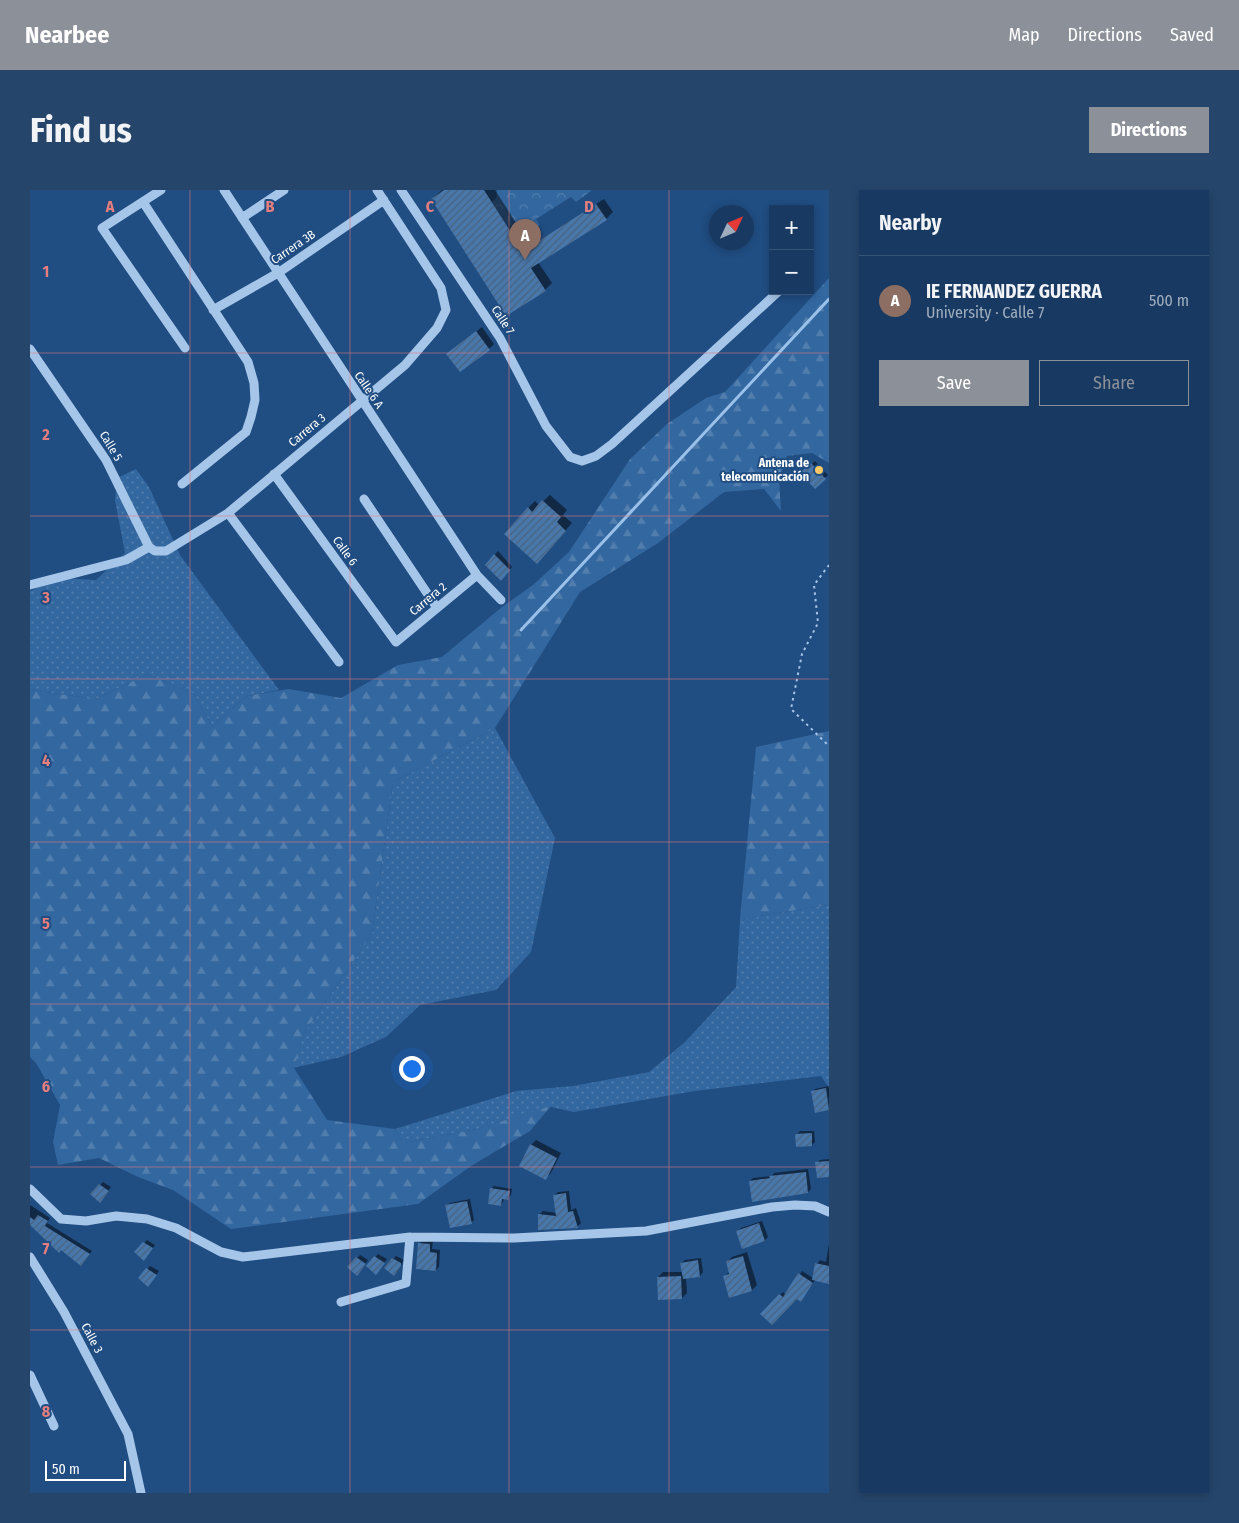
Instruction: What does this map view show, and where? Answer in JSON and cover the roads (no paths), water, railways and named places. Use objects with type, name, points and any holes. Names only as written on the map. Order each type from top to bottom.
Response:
[{"type":"street","points":[[161,190],[102,228],[185,348]]},
{"type":"street","name":"Calle 6 A","points":[[224,190],[477,575],[501,600]]},
{"type":"street","points":[[242,218],[284,190]]},
{"type":"street","points":[[377,190],[384,200]]},
{"type":"street","name":"Calle 7","points":[[401,190],[500,338],[546,426],[570,457],[582,461],[596,456],[612,444],[775,295]]},
{"type":"street","name":"Carrera 3B","points":[[213,310],[278,273],[384,200]]},
{"type":"street","name":"Carrera 3","points":[[148,548],[155,551],[166,551],[228,512],[405,365],[437,328],[446,310],[441,288],[384,200]]},
{"type":"street","points":[[143,202],[248,362],[254,383],[255,400],[246,432],[182,484]]},
{"type":"street","name":"Calle 5","points":[[30,349],[106,460],[148,548]]},
{"type":"street","name":"Calle 6","points":[[274,474],[396,642]]},
{"type":"street","points":[[364,499],[437,608]]},
{"type":"street","points":[[228,512],[339,662]]},
{"type":"street","points":[[30,585],[126,560],[148,548]]},
{"type":"street","name":"Carrera 2","points":[[396,642],[477,575]]},
{"type":"street","points":[[30,1189],[61,1219],[86,1221],[116,1216],[147,1219],[176,1228],[221,1252],[243,1257],[410,1237],[514,1238],[646,1231],[772,1207],[815,1206],[829,1212]]},
{"type":"street","points":[[341,1302],[406,1283],[410,1237]]},
{"type":"street","name":"Calle 3","points":[[30,1257],[64,1312],[128,1434],[141,1493]]},
{"type":"street","points":[[30,1375],[54,1426]]},
{"type":"waterway","points":[[521,630],[829,299]]},
{"type":"place","name":"IE FERNANDEZ GUERRA","points":[[525,260]]},
{"type":"place","name":"Antena de telecomunicación","points":[[819,470]]}]
